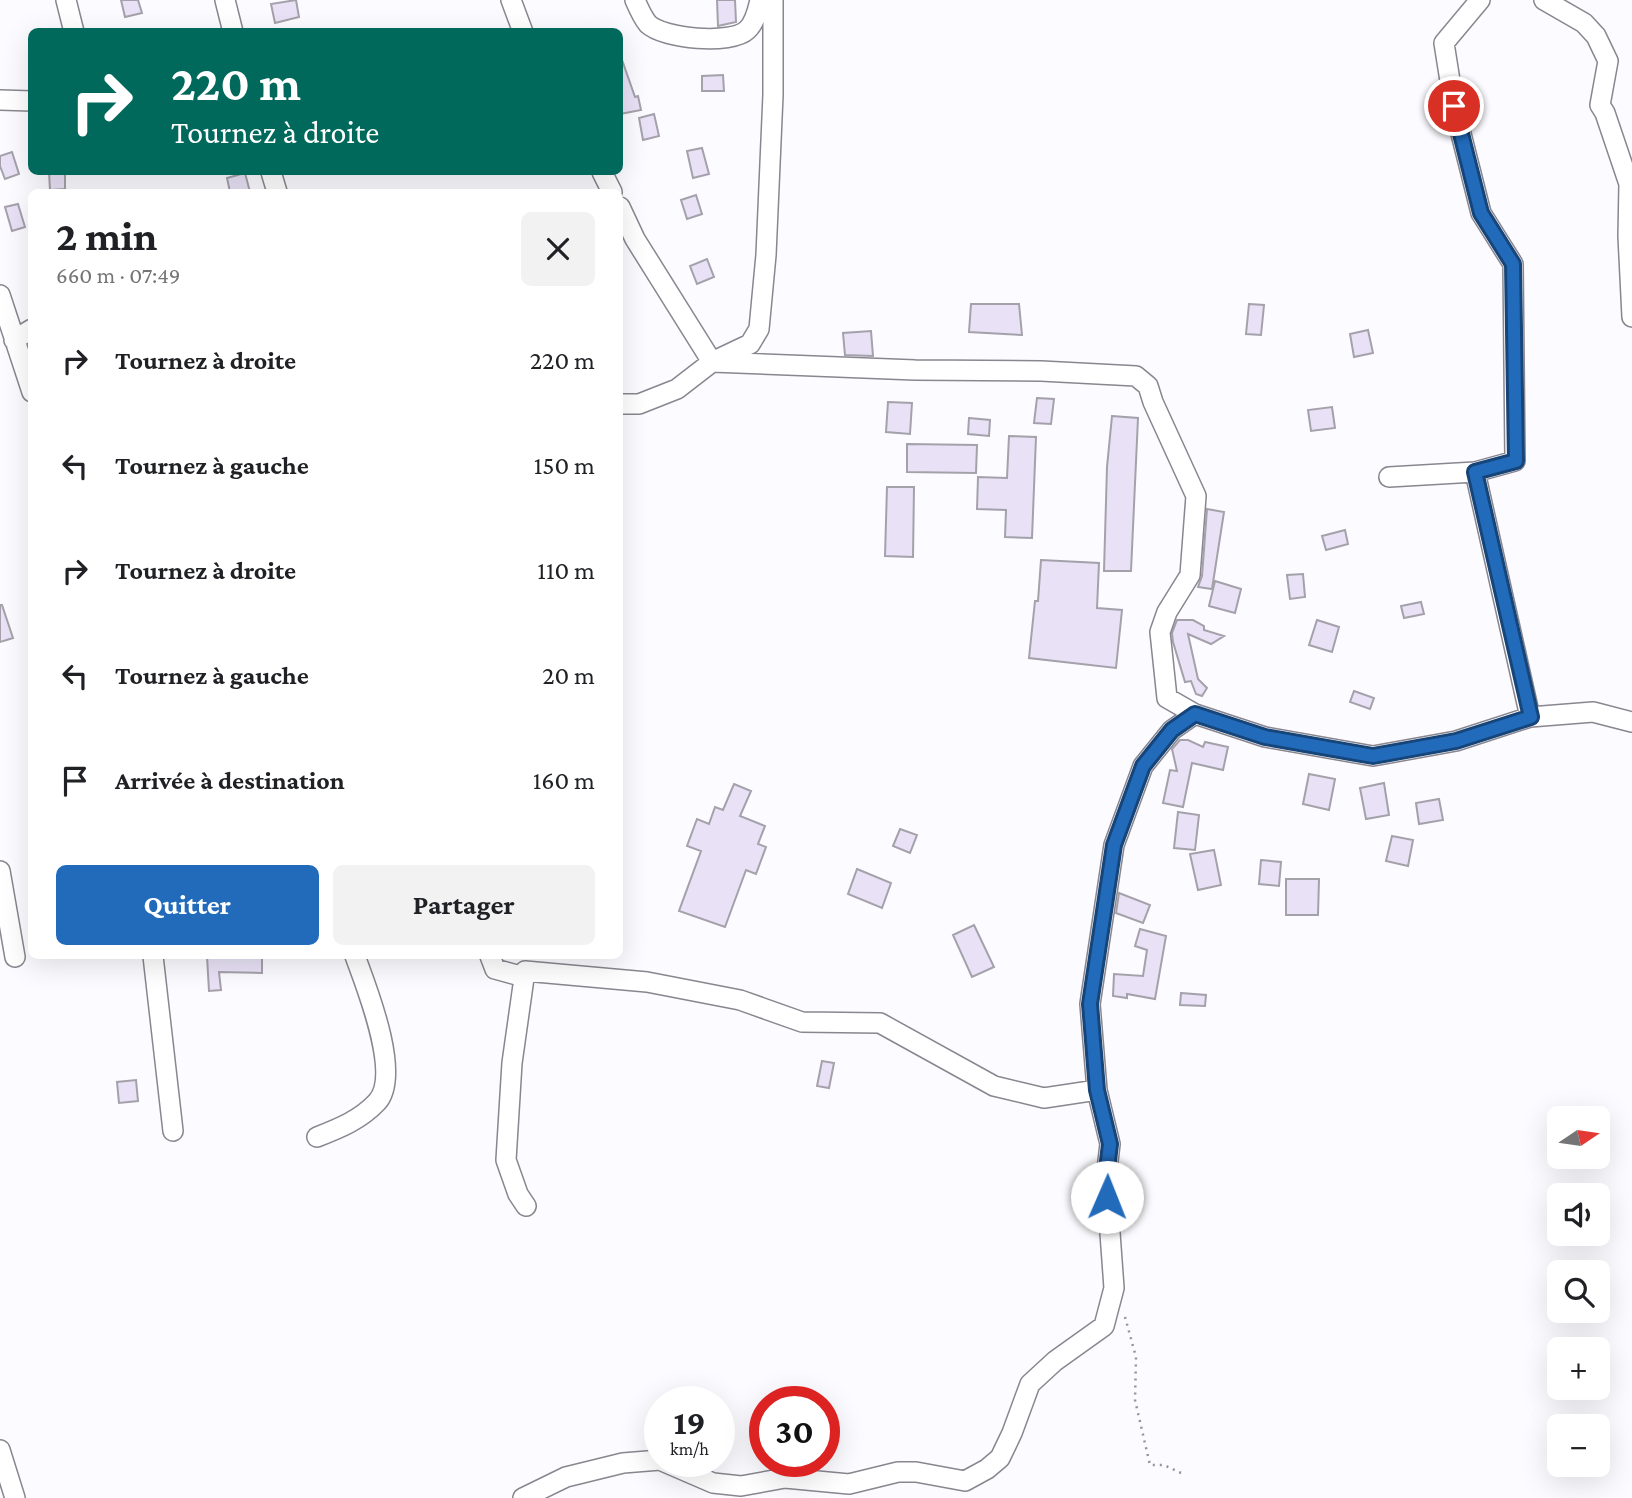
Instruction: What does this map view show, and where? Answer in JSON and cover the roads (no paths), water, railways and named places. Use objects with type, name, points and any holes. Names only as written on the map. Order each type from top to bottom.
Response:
[{"type":"street","points":[[66,0],[73,28]]},
{"type":"street","points":[[225,0],[232,28]]},
{"type":"street","points":[[511,0],[522,28]]},
{"type":"street","points":[[635,0],[648,24],[669,35],[714,38],[729,38],[747,30],[757,13],[760,0]]},
{"type":"street","points":[[623,404],[639,404],[677,389],[712,362],[750,344],[760,329],[773,95],[774,0]]},
{"type":"street","points":[[1389,477],[1475,472],[1516,461],[1513,264],[1481,213],[1454,106],[1444,43],[1480,0]]},
{"type":"street","points":[[1545,0],[1584,23],[1596,36],[1608,61],[1600,105],[1629,184],[1628,236],[1632,317]]},
{"type":"street","points":[[0,100],[28,101]]},
{"type":"street","points":[[623,213],[635,239],[712,362]]},
{"type":"street","points":[[0,295],[28,380]]},
{"type":"street","points":[[14,340],[28,331]]},
{"type":"street","points":[[712,362],[1136,376],[1148,386],[1196,496],[1190,575],[1167,612],[1160,632],[1167,698],[1195,714],[1265,737],[1373,756],[1456,741],[1531,717],[1593,712],[1632,722]]},
{"type":"street","points":[[1475,472],[1531,717]]},
{"type":"street","points":[[699,1477],[713,1483],[741,1486],[785,1478],[849,1484],[898,1472],[916,1472],[965,1481],[1000,1458],[1030,1384],[1055,1361],[1104,1326],[1114,1288],[1106,1178],[1110,1144],[1097,1090],[1090,1004],[1114,845],[1143,766],[1172,730],[1195,714]]},
{"type":"street","points":[[0,871],[15,957]]},
{"type":"street","points":[[153,959],[173,1131]]},
{"type":"street","points":[[317,1136],[348,1126],[379,1100],[387,1079],[380,1035],[356,959]]},
{"type":"street","points":[[491,959],[495,968],[517,975],[525,974],[525,971],[647,982],[740,1000],[802,1022],[880,1023],[994,1086],[1044,1098],[1097,1090]]},
{"type":"street","points":[[525,974],[512,1063],[506,1160],[518,1194],[526,1206]]},
{"type":"street","points":[[0,1450],[15,1498]]},
{"type":"street","points":[[523,1498],[566,1477],[623,1463],[644,1462]]}]
